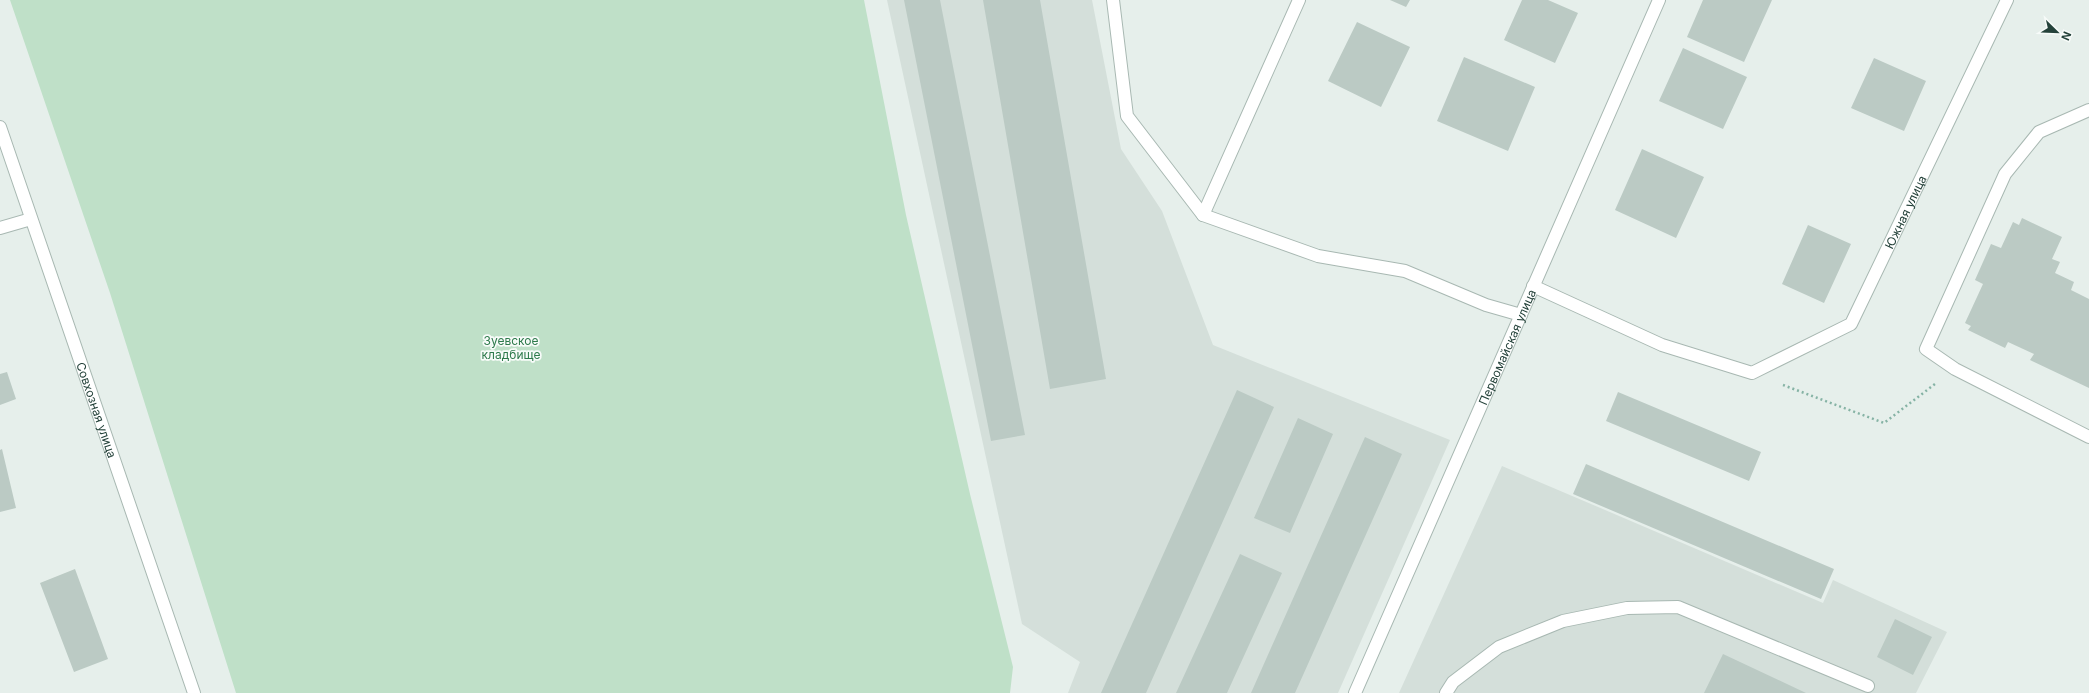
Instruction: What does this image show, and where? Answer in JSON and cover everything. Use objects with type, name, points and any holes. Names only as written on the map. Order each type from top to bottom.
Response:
[{"type":"street","points":[[1113,0],[1127,116],[1203,215],[1318,256],[1405,271],[1486,305],[1521,315]]},
{"type":"street","points":[[1203,215],[1299,0]]},
{"type":"street","name":"Первомайская улица","points":[[1355,693],[1659,0]]},
{"type":"street","name":"Южная улица","points":[[1752,373],[1851,324],[2007,0]]},
{"type":"street","points":[[2089,110],[2039,132],[2005,174],[1926,349],[1955,369],[2089,437]]},
{"type":"street","name":"Совхозная улица","points":[[0,127],[194,693]]},
{"type":"street","points":[[0,228],[31,219]]},
{"type":"street","points":[[1533,286],[1662,345],[1752,373]]},
{"type":"street","points":[[1446,693],[1453,682],[1499,647],[1563,621],[1627,608],[1678,607],[1868,686]]},
{"type":"path","points":[[1752,373],[1884,424],[1955,369]]},
{"type":"shaded area","points":[[887,0],[1092,0],[1121,149],[1162,211],[1213,345],[1450,440],[1338,693],[1068,693],[1080,662],[1022,624]]},
{"type":"shaded area","points":[[1502,466],[1823,603],[1833,580],[1947,632],[1916,693],[1399,693]]},
{"type":"green space","name":"Зуевское кладбище","points":[[10,0],[864,0],[906,215],[970,494],[1013,667],[1010,693],[236,693],[110,293]]},
{"type":"building","points":[[904,0],[940,0],[1025,435],[991,441]]},
{"type":"building","points":[[983,0],[1040,0],[1106,379],[1050,389]]},
{"type":"building","points":[[1390,0],[1410,0],[1406,7]]},
{"type":"building","points":[[1522,0],[1548,0],[1578,13],[1555,63],[1504,40]]},
{"type":"building","points":[[1703,0],[1772,0],[1744,62],[1687,37]]},
{"type":"building","points":[[1357,22],[1410,47],[1381,107],[1328,81]]},
{"type":"building","points":[[1683,48],[1747,77],[1723,129],[1659,101]]},
{"type":"building","points":[[1464,57],[1535,87],[1508,151],[1437,121]]},
{"type":"building","points":[[1874,58],[1926,81],[1904,131],[1851,108]]},
{"type":"building","points":[[1642,149],[1704,177],[1676,238],[1615,210]]},
{"type":"building","points":[[2022,218],[2062,237],[2052,259],[2060,262],[2055,273],[2074,282],[2071,290],[2089,299],[2089,388],[2030,360],[2034,354],[2008,342],[2005,348],[1968,330],[1971,326],[1965,323],[1983,284],[1975,280],[1991,244],[2001,248],[2013,222],[2019,225]]},
{"type":"building","points":[[1808,225],[1851,244],[1824,303],[1782,284]]},
{"type":"building","points":[[7,372],[16,399],[0,405],[0,374]]},
{"type":"building","points":[[1237,390],[1274,407],[1146,693],[1101,693]]},
{"type":"building","points":[[1618,392],[1761,452],[1749,481],[1606,421]]},
{"type":"building","points":[[1298,418],[1333,434],[1290,533],[1254,518]]},
{"type":"building","points":[[1365,437],[1402,454],[1295,693],[1251,693]]},
{"type":"building","points":[[2,449],[16,508],[0,512],[0,450]]},
{"type":"building","points":[[1586,464],[1834,569],[1821,599],[1573,494]]},
{"type":"building","points":[[1240,554],[1282,573],[1227,693],[1176,693]]},
{"type":"building","points":[[75,569],[108,659],[74,672],[40,583]]},
{"type":"building","points":[[1895,619],[1932,637],[1913,675],[1877,657]]},
{"type":"building","points":[[1723,654],[1806,693],[1704,693]]}]
